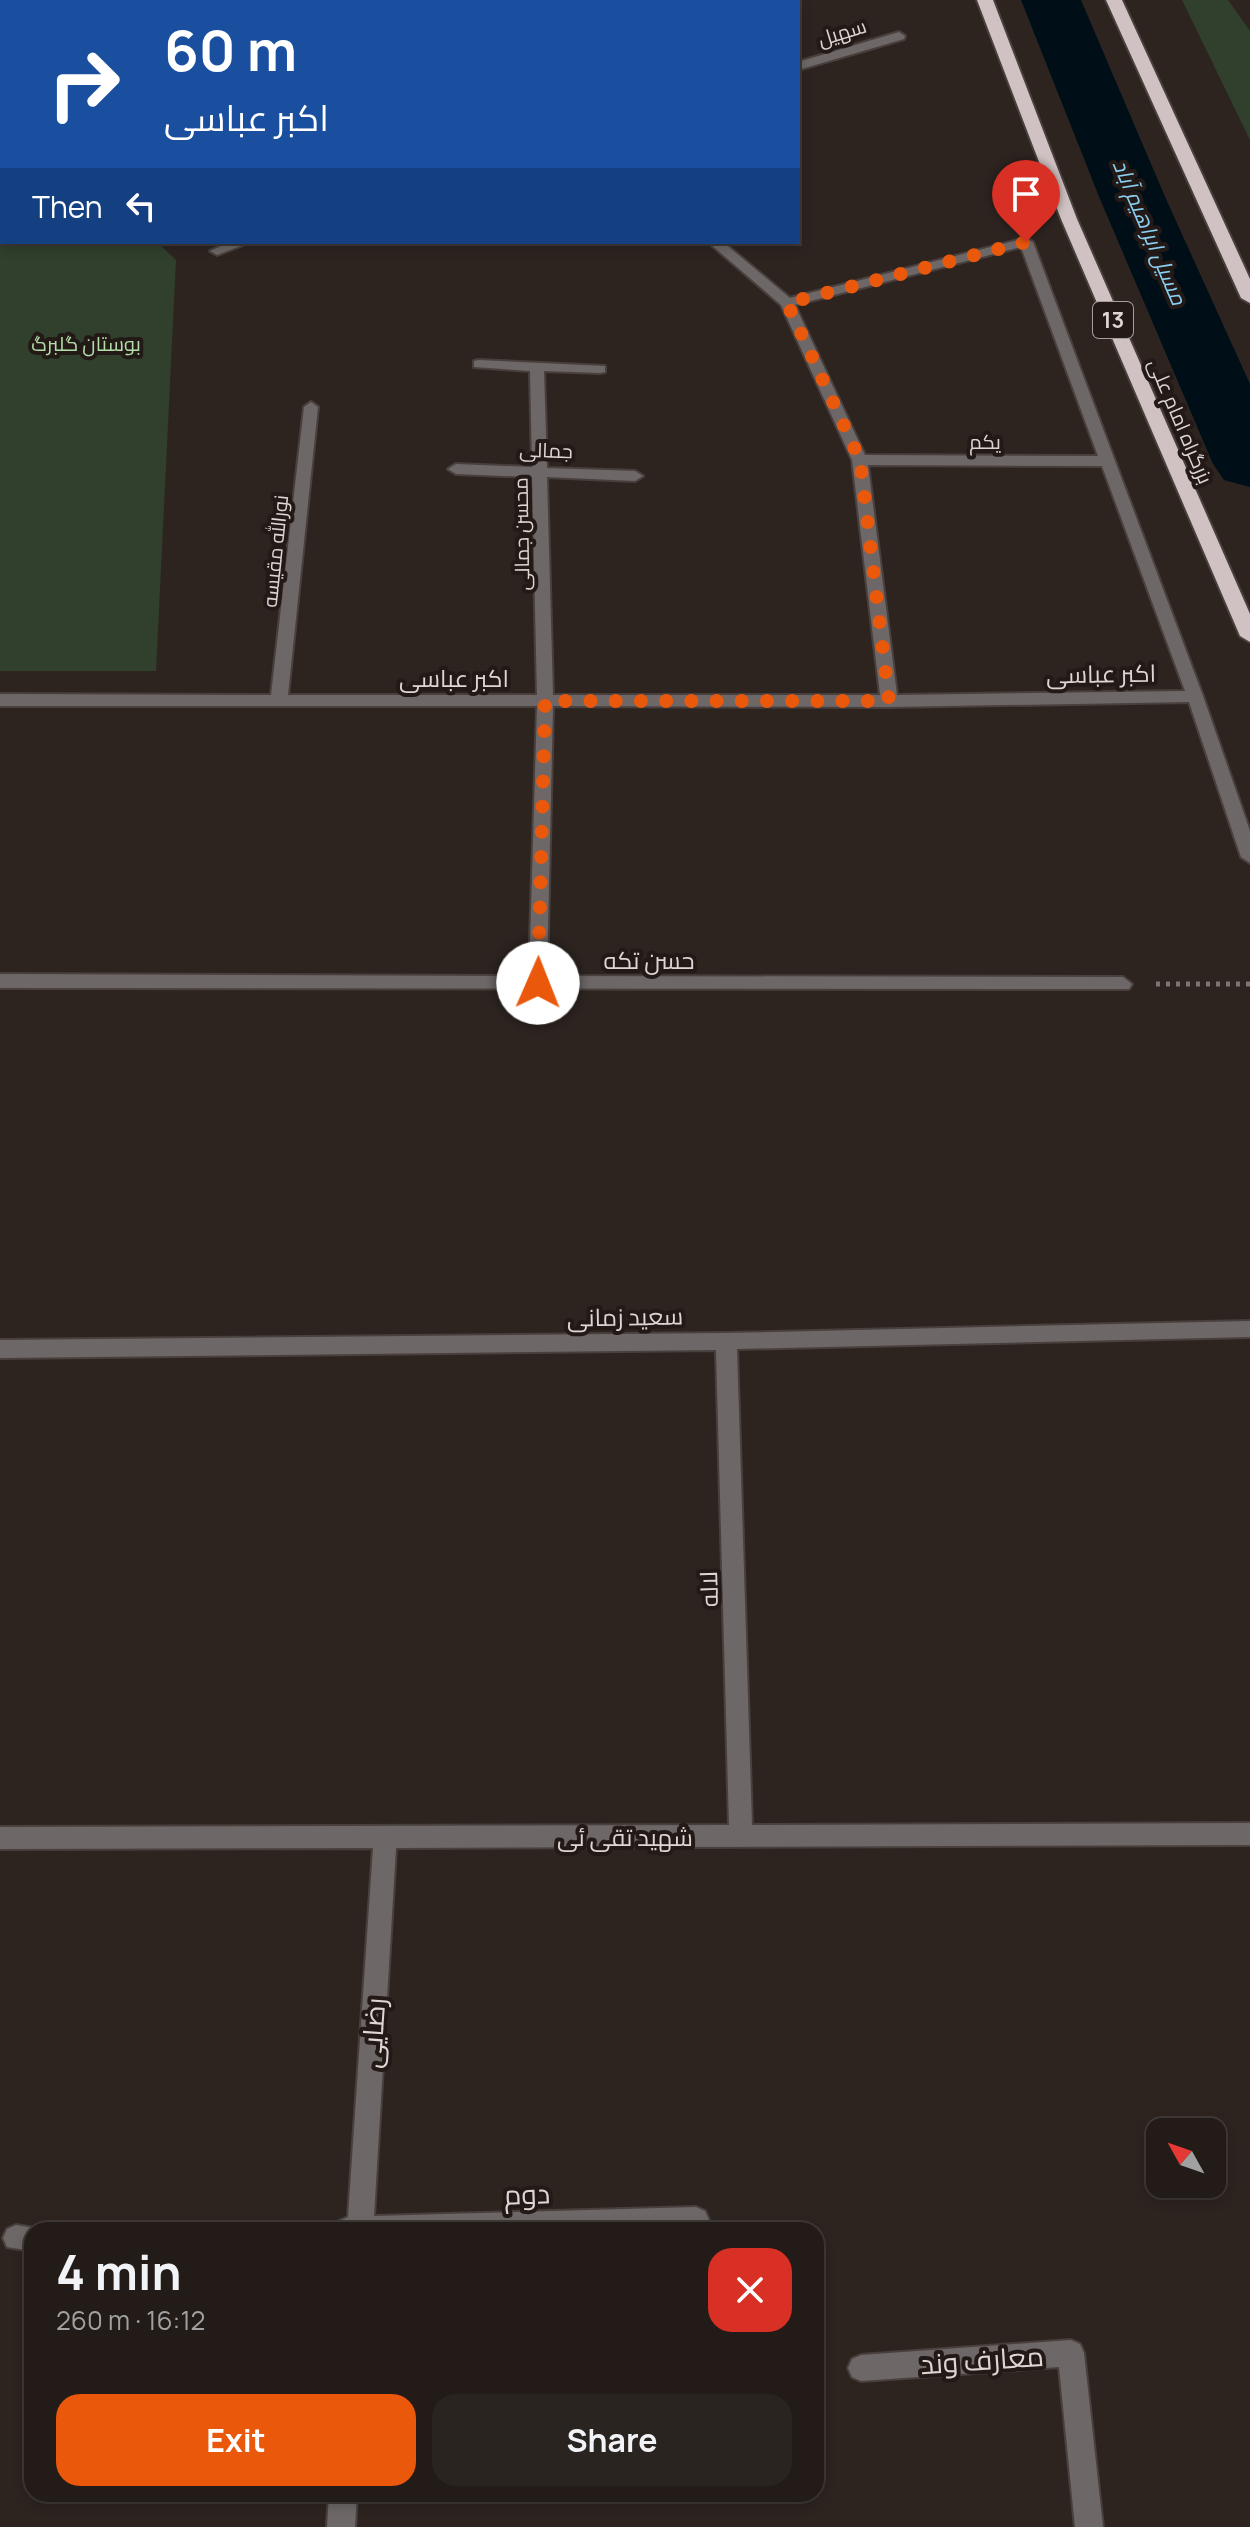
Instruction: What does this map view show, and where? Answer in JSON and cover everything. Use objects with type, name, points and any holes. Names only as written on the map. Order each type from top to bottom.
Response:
[{"type":"highway","name":"بزرگراه امام علی","points":[[985,0],[1069,219],[1250,636]]},
{"type":"highway","points":[[1114,0],[1250,298]]},
{"type":"street","name":"سهیل","points":[[800,65],[899,36]]},
{"type":"street","points":[[787,303],[1026,242],[1110,461],[1250,857]]},
{"type":"street","points":[[217,251],[238,244]]},
{"type":"street","points":[[717,244],[787,303],[860,460],[889,701]]},
{"type":"street","points":[[479,364],[600,369]]},
{"type":"street","name":"محسن جمالی","points":[[537,367],[545,701]]},
{"type":"street","name":"نورالله مقیسه","points":[[279,700],[311,407]]},
{"type":"street","name":"یکم","points":[[860,460],[1110,461]]},
{"type":"street","name":"جمالی","points":[[456,469],[635,476]]},
{"type":"street","name":"اکبر عباسی","points":[[0,700],[889,701],[1195,696]]},
{"type":"street","points":[[538,983],[545,701]]},
{"type":"street","name":"حسن تکه","points":[[0,981],[1123,984]]},
{"type":"street","name":"سعید زمانی","points":[[0,1349],[726,1341],[1250,1329]]},
{"type":"street","name":"لاله","points":[[726,1341],[741,1836]]},
{"type":"street","name":"شهید تقی ئی","points":[[0,1838],[1250,1834]]},
{"type":"street","name":"رضایی","points":[[361,2222],[385,1836]]},
{"type":"street","name":"دوم","points":[[629,2222],[696,2220]]},
{"type":"street","name":"معارف وند","points":[[861,2368],[1071,2353],[1089,2527]]},
{"type":"street","points":[[341,2527],[343,2502]]},
{"type":"path","points":[[1123,984],[1250,984]]},
{"type":"green space","points":[[1182,0],[1228,0],[1250,31],[1250,140]]},
{"type":"green space","name":"بوستان گلبرگ","points":[[0,244],[159,244],[176,260],[156,671],[0,671]]},
{"type":"waterway","name":"مسیل ابراهیم آباد","points":[[1051,0],[1133,199],[1250,464]]},
{"type":"route","points":[[538,983],[545,701],[889,701],[860,460],[787,303],[1026,242]]}]
